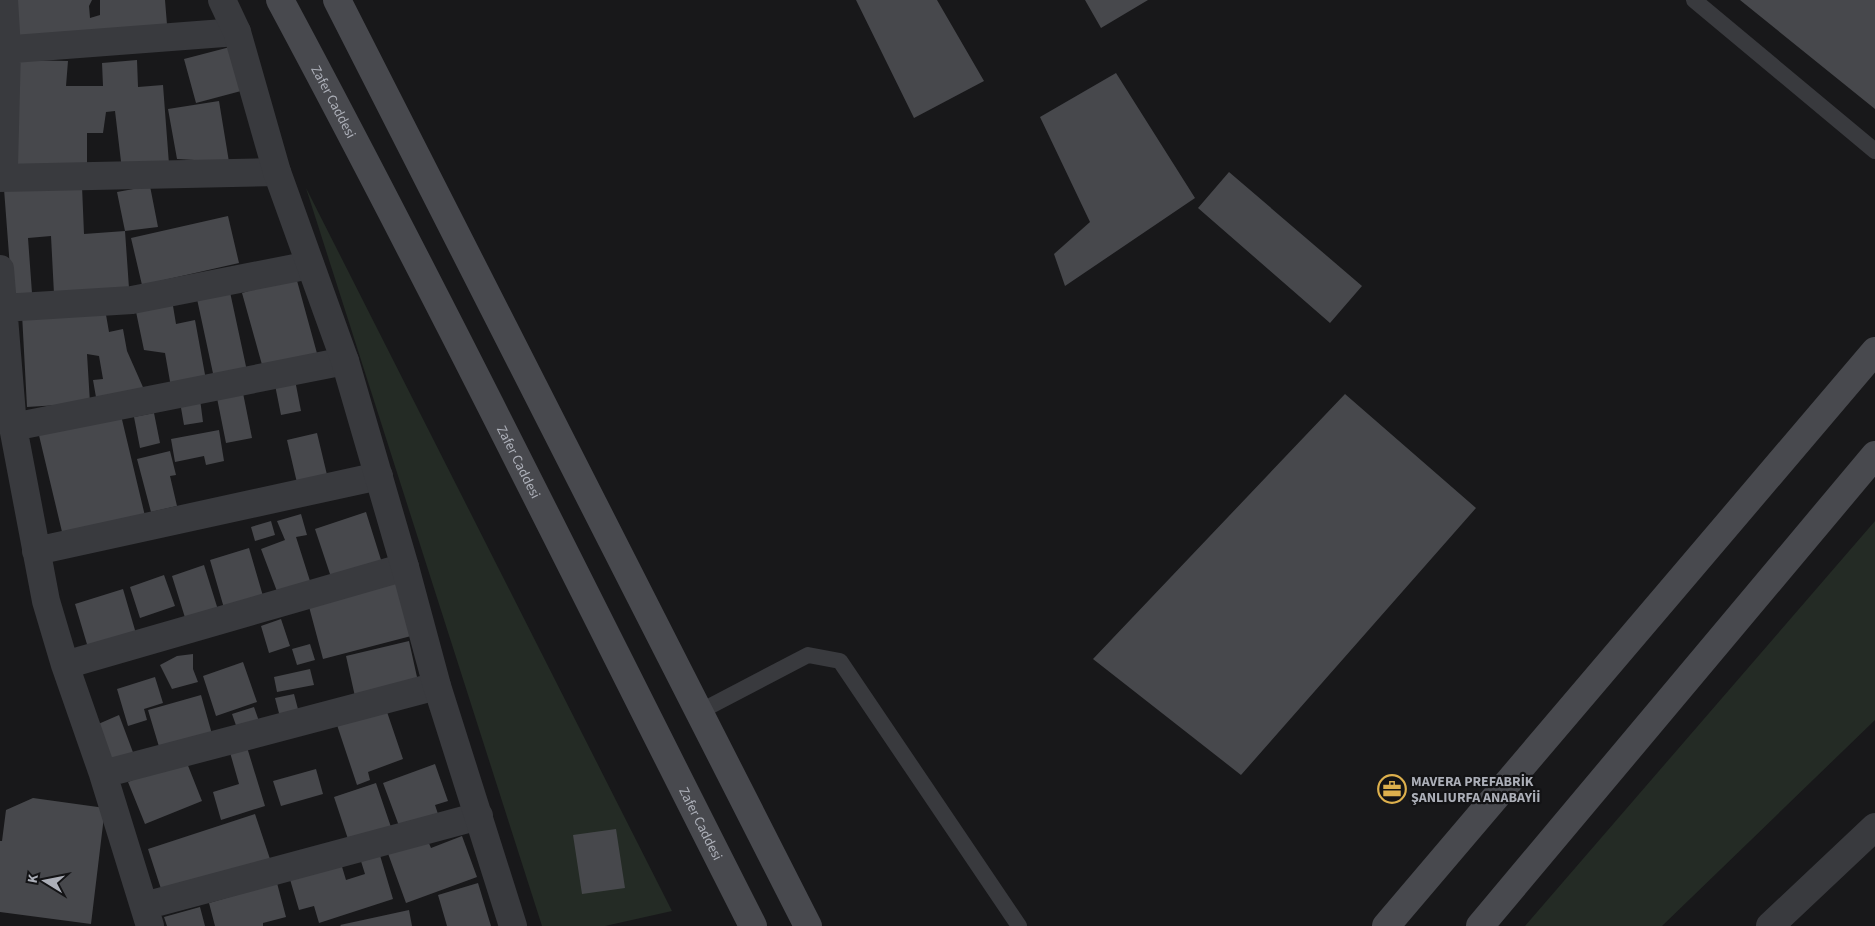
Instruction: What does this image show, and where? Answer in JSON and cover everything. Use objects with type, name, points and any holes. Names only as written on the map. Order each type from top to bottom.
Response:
[{"type":"main road","name":"Zafer Caddesi","points":[[280,0],[390,206],[753,926]]},
{"type":"main road","points":[[337,0],[808,926]]},
{"type":"main road","points":[[1386,926],[1875,351]]},
{"type":"main road","points":[[1480,926],[1875,455]]},
{"type":"street","points":[[0,170],[4,166],[4,0]]},
{"type":"street","points":[[222,0],[237,32],[277,172],[345,361],[405,567],[436,686],[513,926]]},
{"type":"street","points":[[4,50],[237,32]]},
{"type":"street","points":[[0,178],[277,172]]},
{"type":"street","points":[[3,308],[132,300],[310,265]]},
{"type":"street","points":[[0,269],[13,427],[10,473],[36,551],[46,601],[65,665],[103,774],[147,916],[478,816]]},
{"type":"street","points":[[13,427],[345,361]]},
{"type":"street","points":[[36,551],[379,476]]},
{"type":"street","points":[[65,665],[405,567]]},
{"type":"street","points":[[103,774],[436,686]]},
{"type":"street","points":[[1770,926],[1875,827]]},
{"type":"lane","points":[[1694,0],[1875,151]]},
{"type":"lane","points":[[699,712],[808,656],[840,661],[1019,926]]},
{"type":"shaded area","points":[[306,188],[672,911],[605,926],[542,926]]},
{"type":"shaded area","points":[[1875,521],[1875,720],[1662,926],[1525,926]]},
{"type":"building","points":[[13,0],[92,0],[89,6],[90,18],[100,15],[100,0],[165,0],[168,37],[15,46]]},
{"type":"building","points":[[856,0],[937,0],[984,81],[914,118]]},
{"type":"building","points":[[1085,0],[1148,0],[1101,28]]},
{"type":"building","points":[[1740,0],[1875,0],[1875,109]]},
{"type":"building","points":[[230,47],[241,91],[196,103],[184,59]]},
{"type":"building","points":[[17,60],[68,61],[66,86],[103,86],[102,63],[137,60],[138,87],[163,85],[169,164],[122,170],[115,111],[106,112],[103,133],[87,133],[87,167],[16,169]]},
{"type":"building","points":[[1116,73],[1195,198],[1065,286],[1054,254],[1090,222],[1040,117]]},
{"type":"building","points":[[219,101],[229,162],[177,159],[168,109]]},
{"type":"building","points":[[1229,172],[1362,286],[1330,323],[1198,208]]},
{"type":"building","points":[[82,186],[84,234],[125,231],[129,288],[54,294],[51,236],[28,238],[32,293],[12,294],[4,189]]},
{"type":"building","points":[[150,186],[158,227],[125,231],[117,192]]},
{"type":"building","points":[[228,216],[239,263],[142,285],[131,238]]},
{"type":"building","points":[[296,277],[318,357],[264,372],[242,293]]},
{"type":"building","points":[[230,292],[247,371],[214,378],[197,299]]},
{"type":"building","points":[[172,300],[176,324],[195,320],[206,380],[171,387],[165,353],[144,350],[135,307]]},
{"type":"building","points":[[105,309],[109,332],[123,329],[127,351],[146,394],[97,403],[93,380],[103,379],[99,356],[87,354],[90,403],[27,407],[22,314]]},
{"type":"building","points":[[295,380],[301,411],[281,415],[275,385]]},
{"type":"building","points":[[243,393],[252,438],[226,443],[217,398]]},
{"type":"building","points":[[1345,394],[1476,508],[1241,775],[1093,659]]},
{"type":"building","points":[[200,399],[203,422],[184,425],[180,402]]},
{"type":"building","points":[[119,407],[145,516],[63,536],[37,427]]},
{"type":"building","points":[[154,413],[160,443],[140,448],[134,417]]},
{"type":"building","points":[[219,430],[224,461],[206,465],[204,456],[175,462],[171,439]]},
{"type":"building","points":[[317,433],[328,479],[298,487],[287,440]]},
{"type":"building","points":[[170,451],[176,475],[170,476],[177,506],[151,512],[137,459]]},
{"type":"building","points":[[366,512],[382,563],[332,580],[315,529]]},
{"type":"building","points":[[301,514],[307,535],[296,537],[310,581],[278,594],[261,549],[285,540],[277,521]]},
{"type":"building","points":[[271,521],[275,535],[255,541],[251,527]]},
{"type":"building","points":[[249,548],[263,596],[224,608],[210,560]]},
{"type":"building","points":[[204,565],[219,613],[187,624],[172,576]]},
{"type":"building","points":[[164,575],[175,606],[140,618],[130,587]]},
{"type":"building","points":[[401,580],[415,635],[323,659],[308,603]]},
{"type":"building","points":[[123,589],[137,637],[89,651],[75,604]]},
{"type":"building","points":[[281,619],[290,646],[269,653],[261,626]]},
{"type":"building","points":[[409,641],[419,686],[356,701],[346,656]]},
{"type":"building","points":[[310,644],[315,660],[297,665],[292,649]]},
{"type":"building","points":[[193,654],[193,669],[198,682],[172,689],[160,665],[177,656]]},
{"type":"building","points":[[243,662],[257,702],[216,716],[203,676]]},
{"type":"building","points":[[310,669],[314,685],[277,692],[274,677]]},
{"type":"building","points":[[155,677],[163,703],[144,709],[147,720],[128,726],[117,689]]},
{"type":"building","points":[[294,694],[299,713],[280,717],[275,698]]},
{"type":"building","points":[[201,695],[212,734],[160,750],[148,710]]},
{"type":"building","points":[[385,706],[403,759],[368,772],[370,780],[357,785],[336,722]]},
{"type":"building","points":[[254,707],[260,724],[238,731],[232,714]]},
{"type":"building","points":[[119,715],[134,755],[111,764],[96,725]]},
{"type":"building","points":[[246,744],[265,806],[221,820],[213,792],[239,784],[229,749]]},
{"type":"building","points":[[185,758],[202,801],[145,824],[128,782]]},
{"type":"building","points":[[435,764],[448,801],[435,805],[440,820],[402,834],[383,783]]},
{"type":"building","points":[[316,769],[323,794],[281,806],[273,781]]},
{"type":"building","points":[[376,783],[392,830],[350,845],[334,797]]},
{"type":"building","points":[[33,798],[105,808],[91,924],[0,912],[0,841],[2,841],[6,810]]},
{"type":"building","points":[[255,814],[271,862],[164,898],[148,849]]},
{"type":"building","points":[[616,829],[625,888],[582,894],[573,835]]},
{"type":"building","points":[[425,834],[431,848],[462,836],[477,877],[406,903],[386,848]]},
{"type":"building","points":[[379,852],[393,899],[319,923],[314,906],[299,910],[289,876],[340,860],[346,880],[365,874],[360,858]]},
{"type":"building","points":[[277,883],[286,917],[263,923],[263,926],[215,926],[209,903]]},
{"type":"building","points":[[478,883],[491,926],[447,926],[438,895]]},
{"type":"building","points":[[200,907],[205,926],[167,926],[164,917]]},
{"type":"building","points":[[409,910],[412,926],[340,925]]},
{"type":"place","name":"MAVERA PREFABRİK ŞANLIURFA ANABAYİİ","points":[[1392,789]]}]
